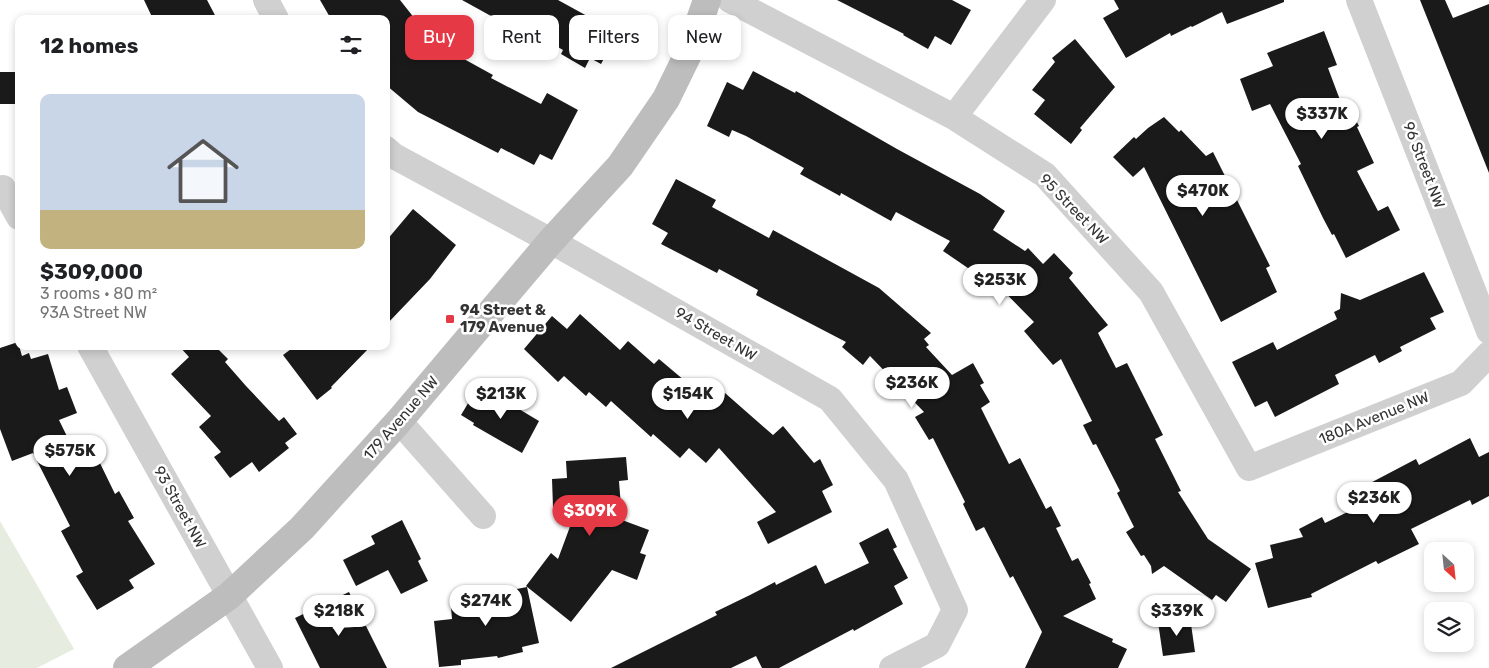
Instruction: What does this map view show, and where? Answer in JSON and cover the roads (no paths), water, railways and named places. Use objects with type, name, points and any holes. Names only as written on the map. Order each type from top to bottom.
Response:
[{"type":"street","points":[[266,0],[274,15]]},
{"type":"street","name":"179 Avenue NW","points":[[127,668],[229,596],[302,528],[399,421],[551,241],[620,166],[666,100],[689,52],[707,0]]},
{"type":"street","name":"95 Street NW","points":[[730,0],[954,117],[1045,175],[1151,292],[1248,468]]},
{"type":"street","points":[[954,117],[1043,0]]},
{"type":"street","name":"96 Street NW","points":[[1359,0],[1489,331]]},
{"type":"street","name":"94 Street NW","points":[[390,152],[830,399],[896,480],[955,610],[937,645],[892,668]]},
{"type":"street","points":[[3,188],[15,210]]},
{"type":"street","name":"93 Street NW","points":[[92,350],[270,668]]},
{"type":"street","name":"180A Avenue NW","points":[[1248,468],[1461,383],[1489,354]]},
{"type":"street","points":[[399,421],[483,516]]},
{"type":"place","name":"94 Street & 179 Avenue","points":[[450,319]]}]
